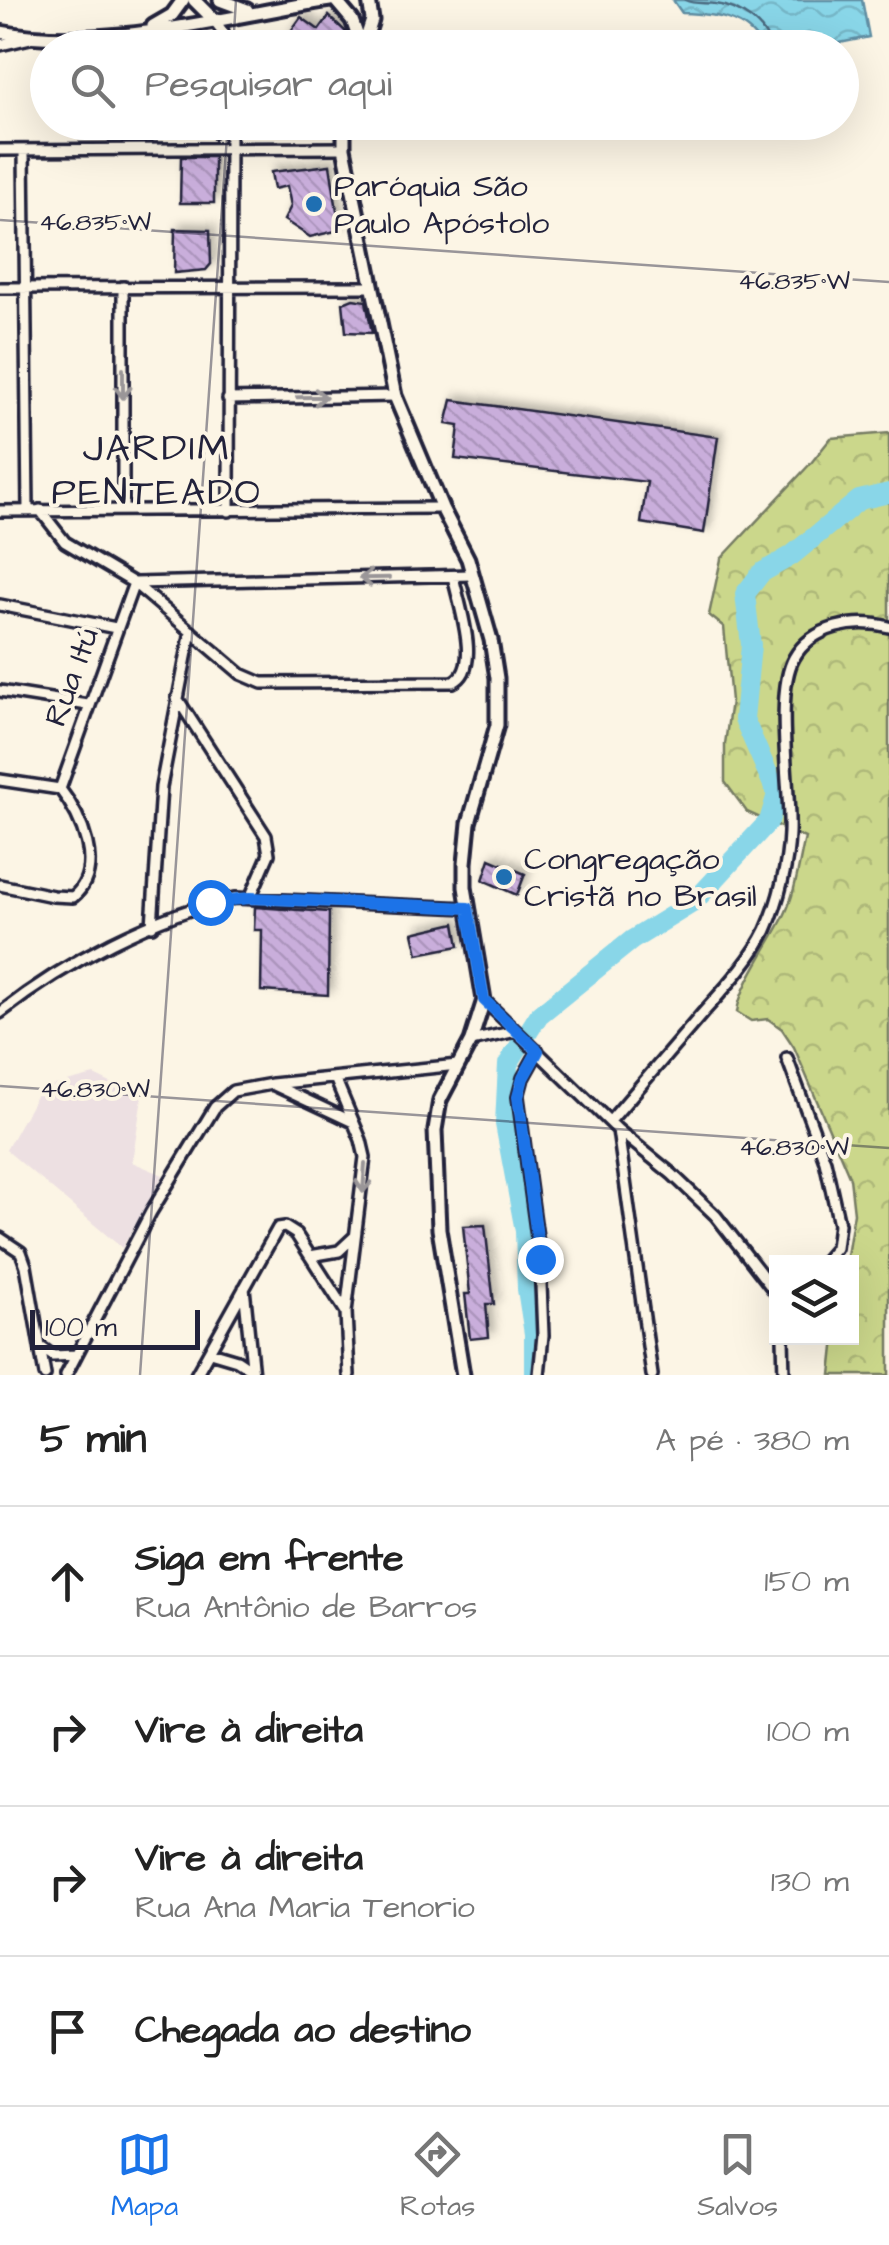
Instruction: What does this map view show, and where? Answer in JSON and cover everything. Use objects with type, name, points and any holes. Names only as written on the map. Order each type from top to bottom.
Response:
[{"type":"street","points":[[145,30],[172,15],[184,0]]},
{"type":"street","points":[[194,0],[221,30]]},
{"type":"street","points":[[220,0],[251,12]]},
{"type":"street","points":[[152,30],[333,0],[352,20],[356,30]]},
{"type":"street","points":[[368,30],[372,20],[370,0]]},
{"type":"street","points":[[0,32],[30,38]]},
{"type":"street","points":[[0,46],[30,38]]},
{"type":"street","points":[[229,511],[230,140]]},
{"type":"street","points":[[344,140],[396,396],[442,508],[468,559],[491,640],[498,709],[492,750],[466,839],[464,888],[484,1000],[470,1041],[440,1100],[435,1162],[439,1229],[463,1375]]},
{"type":"street","points":[[0,150],[344,148]]},
{"type":"street","points":[[24,151],[28,510]]},
{"type":"street","points":[[123,509],[124,287]]},
{"type":"street","points":[[0,288],[372,287]]},
{"type":"street","points":[[228,398],[396,396]]},
{"type":"street","points":[[0,510],[442,508]]},
{"type":"street","points":[[40,510],[66,542],[134,584],[240,674],[262,683],[454,682],[462,678],[468,669],[469,655],[453,576]]},
{"type":"street","points":[[134,584],[472,575]]},
{"type":"street","name":"Rua Itú","points":[[60,789],[134,584]]},
{"type":"street","points":[[0,606],[116,628]]},
{"type":"street","points":[[611,1120],[728,985],[765,930],[785,866],[789,836],[784,719],[793,658],[823,630],[858,624],[889,626]]},
{"type":"street","points":[[152,926],[162,787],[191,631]]},
{"type":"street","points":[[0,691],[88,706]]},
{"type":"street","points":[[177,698],[266,836],[269,854],[250,898]]},
{"type":"street","points":[[0,780],[60,789],[76,814],[89,862],[82,889],[73,896],[5,886],[0,894]]},
{"type":"street","points":[[0,1012],[84,958],[210,902],[250,898],[468,908]]},
{"type":"street","points":[[484,1000],[618,1130],[716,1216],[769,1283]]},
{"type":"street","points":[[470,1041],[517,1032]]},
{"type":"street","points":[[535,1048],[518,1097],[540,1259],[539,1375]]},
{"type":"street","points":[[788,1058],[825,1162],[839,1224],[836,1248],[830,1255]]},
{"type":"street","points":[[66,1375],[151,1212],[216,1107],[233,1091],[458,1065]]},
{"type":"street","points":[[335,1078],[365,1158],[346,1312],[349,1375]]},
{"type":"street","points":[[272,1084],[353,1122]]},
{"type":"street","points":[[618,1130],[652,1375]]},
{"type":"street","points":[[196,1375],[278,1228],[291,1229],[346,1312]]},
{"type":"street","points":[[310,1256],[338,1251],[356,1235]]},
{"type":"street","points":[[0,1238],[21,1252],[26,1266],[45,1375]]},
{"type":"street","points":[[244,1285],[253,1373]]},
{"type":"street","points":[[40,1344],[53,1356],[76,1355]]},
{"type":"street","points":[[783,1345],[784,1375]]},
{"type":"street","points":[[210,1352],[237,1360],[253,1373]]},
{"type":"shaded area","points":[[94,1075],[142,1098],[132,1162],[163,1175],[122,1248],[6,1150],[40,1089]]},
{"type":"green space","points":[[889,433],[889,1375],[831,1375],[834,1345],[859,1345],[859,1255],[847,1255],[854,1213],[850,1178],[794,1047],[782,1029],[768,1019],[751,1021],[737,1012],[750,977],[789,905],[805,838],[747,812],[725,782],[731,701],[724,627],[709,615],[721,559],[831,438]]},
{"type":"water","points":[[673,0],[862,0],[869,37],[859,39],[859,30],[749,30],[717,16],[682,13]]},
{"type":"building","points":[[329,16],[344,30],[319,30]]},
{"type":"building","points":[[301,17],[319,30],[292,30]]},
{"type":"building","points":[[181,157],[214,157],[214,203],[180,203]]},
{"type":"building","name":"Paróquia São Paulo Apóstolo","points":[[330,165],[340,230],[310,237],[284,220],[291,206],[287,186],[274,189],[271,172]]},
{"type":"building","points":[[175,229],[210,230],[211,264],[206,270],[174,273]]},
{"type":"building","points":[[353,299],[366,301],[372,333],[346,332],[343,303]]},
{"type":"building","points":[[452,400],[718,437],[704,533],[641,523],[647,482],[455,459],[459,426],[446,424]]},
{"type":"building","name":"Congregação Cristã no Brasil","points":[[490,859],[525,874],[517,895],[483,880]]},
{"type":"building","points":[[255,907],[329,912],[328,995],[261,991],[262,930],[254,930]]},
{"type":"building","points":[[455,923],[459,946],[418,954],[413,933]]},
{"type":"building","points":[[485,1225],[494,1304],[486,1304],[489,1337],[470,1339],[463,1226]]},
{"type":"waterway","points":[[534,1375],[525,1231],[505,1124],[508,1064],[539,1015],[632,940],[694,902],[769,821],[777,794],[744,719],[751,645],[745,594],[761,573],[791,556],[859,500],[889,493]]},
{"type":"place","name":"Paróquia São Paulo Apóstolo","points":[[314,204]]},
{"type":"place","name":"Congregação Cristã no Brasil","points":[[504,877]]},
{"type":"district","name":"JARDIM PENTEADO","points":[[157,471]]},
{"type":"route","points":[[210,902],[250,898],[468,908],[484,1000],[538,1051],[523,1078],[518,1114],[540,1259]]}]
